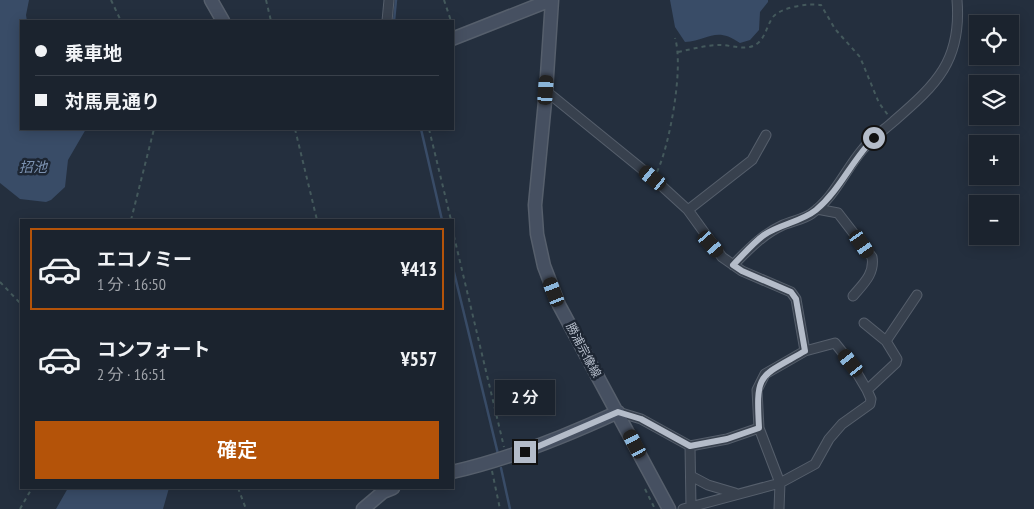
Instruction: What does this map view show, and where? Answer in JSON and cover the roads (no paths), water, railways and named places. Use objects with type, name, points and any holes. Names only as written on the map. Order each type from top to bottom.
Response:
[{"type":"main road","points":[[211,0],[223,20]]},
{"type":"main road","points":[[454,38],[551,0]]},
{"type":"main road","name":"勝浦宗像線","points":[[551,0],[546,90],[534,204],[542,258],[559,305],[669,509]]},
{"type":"main road","points":[[454,472],[490,464],[618,412]]},
{"type":"main road","points":[[363,509],[382,492],[390,489]]},
{"type":"street","points":[[387,20],[389,0]]},
{"type":"street","points":[[733,265],[764,235],[809,215],[818,209],[834,193],[863,149],[921,97],[952,56],[957,39],[957,0]]},
{"type":"street","points":[[546,90],[653,178],[688,210],[711,244],[733,265],[742,271],[791,292],[796,299],[805,351]]},
{"type":"street","points":[[688,210],[752,160],[766,135]]},
{"type":"street","points":[[818,209],[838,213],[872,258],[874,266],[853,296]]},
{"type":"street","points":[[886,341],[917,295]]},
{"type":"street","points":[[864,323],[886,341],[897,359],[896,363],[867,390]]},
{"type":"street","points":[[690,446],[691,476],[687,508],[780,483],[815,464],[830,439],[842,424],[870,404],[871,399],[851,363],[835,343],[805,351],[765,374],[757,390],[759,428],[780,483],[779,509]]},
{"type":"street","points":[[618,412],[641,419],[690,446],[727,439],[759,428]]},
{"type":"street","points":[[691,476],[708,485],[736,494]]},
{"type":"water","name":"招池","points":[[0,0],[29,0],[27,20],[20,20],[20,130],[85,130],[68,160],[65,187],[51,200],[46,202],[20,199],[0,183]]},
{"type":"water","points":[[670,0],[768,0],[768,2],[760,12],[759,30],[750,40],[740,43],[725,35],[712,35],[685,42],[675,27]]},
{"type":"water","points":[[67,489],[169,489],[163,509],[56,509]]},
{"type":"waterway","points":[[394,20],[396,0]]},
{"type":"waterway","points":[[421,130],[442,219]]},
{"type":"waterway","points":[[454,272],[498,454]]},
{"type":"waterway","points":[[501,468],[510,509]]}]
